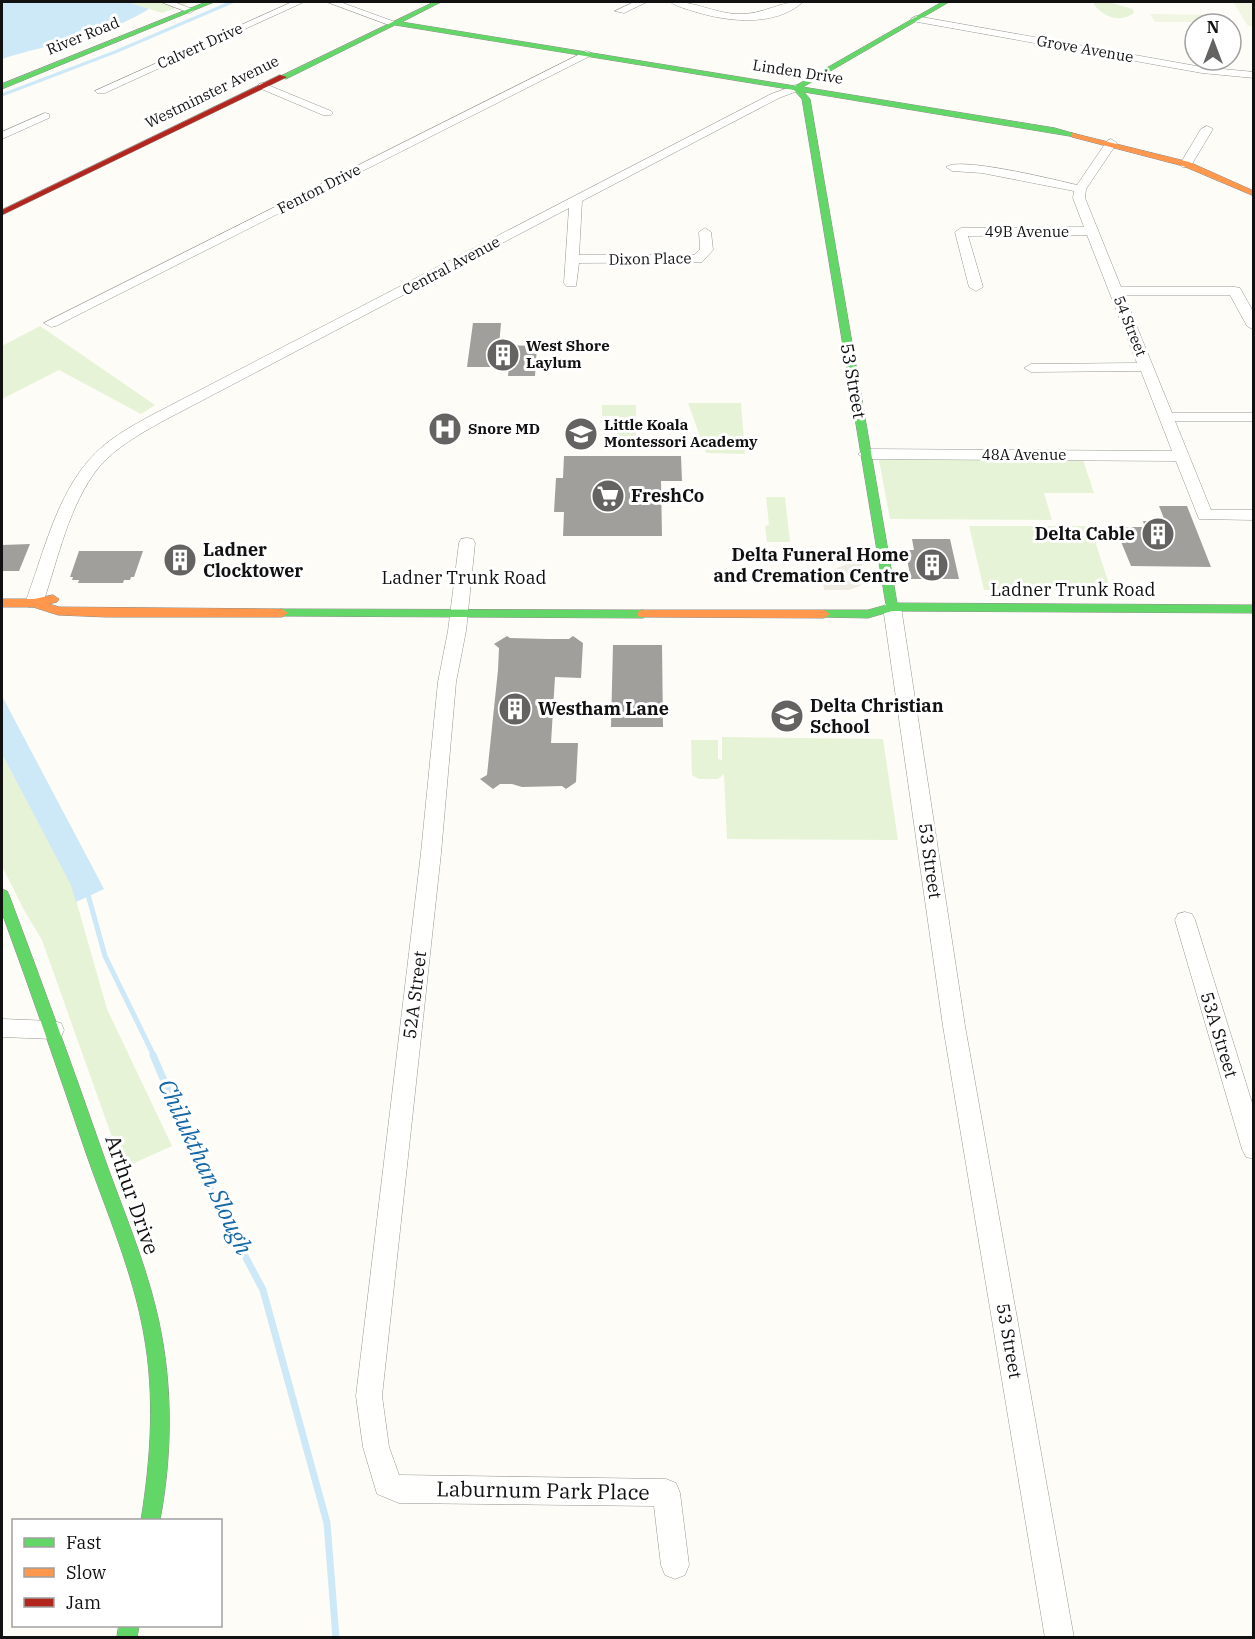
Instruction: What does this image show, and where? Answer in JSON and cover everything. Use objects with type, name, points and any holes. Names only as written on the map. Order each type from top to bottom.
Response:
[{"type":"street","points":[[166,2],[190,10]]},
{"type":"street","name":"River Road","points":[[2,87],[211,2]]},
{"type":"street","name":"Calvert Drive","points":[[101,91],[299,2]]},
{"type":"street","name":"Linden Drive","points":[[332,2],[393,23],[1055,130],[1186,164],[1254,194]]},
{"type":"street","name":"Westminster Avenue","points":[[2,213],[438,2]]},
{"type":"street","points":[[620,11],[642,2]]},
{"type":"street","points":[[675,2],[721,16],[746,18],[772,14],[798,2]]},
{"type":"street","name":"Central Avenue","points":[[34,603],[75,496],[87,472],[126,437],[183,404],[775,96],[796,88],[946,2]]},
{"type":"street","name":"Grove Avenue","points":[[916,19],[1202,70],[1254,75]]},
{"type":"street","name":"Fenton Drive","points":[[51,323],[586,54]]},
{"type":"street","points":[[263,86],[327,113]]},
{"type":"street","name":"53 Street","points":[[796,88],[806,99],[892,607],[954,1026],[1060,1638]]},
{"type":"street","points":[[2,136],[45,116]]},
{"type":"street","points":[[1186,164],[1207,129]]},
{"type":"street","points":[[952,167],[982,169],[1080,189],[1111,143]]},
{"type":"street","name":"54 Street","points":[[1080,189],[1079,198],[1205,515],[1254,515]]},
{"type":"street","points":[[572,283],[576,201]]},
{"type":"street","name":"49B Avenue","points":[[976,287],[961,232],[1092,231]]},
{"type":"street","name":"Dixon Place","points":[[573,259],[697,259],[707,250],[705,232]]},
{"type":"street","points":[[1116,291],[1235,291],[1254,326]]},
{"type":"street","points":[[1030,368],[1146,368]]},
{"type":"street","points":[[1166,417],[1254,417]]},
{"type":"street","name":"48A Avenue","points":[[866,454],[1181,456]]},
{"type":"street","name":"52A Street","points":[[376,1447],[369,1396],[430,858],[455,602],[467,543]]},
{"type":"street","name":"Ladner Trunk Road","points":[[2,603],[34,603],[65,596]]},
{"type":"street","name":"Ladner Trunk Road","points":[[455,602],[478,596]]},
{"type":"street","name":"Ladner Trunk Road","points":[[873,600],[892,607]]},
{"type":"street","name":"Ladner Trunk Road","points":[[34,603],[58,611],[106,613],[455,602],[868,614],[892,607],[1254,609]]},
{"type":"street","name":"Arthur Drive","points":[[2,895],[53,1030],[143,1292],[153,1331],[159,1382],[160,1427],[151,1519]]},
{"type":"street","name":"53A Street","points":[[1185,920],[1254,1149]]},
{"type":"street","points":[[2,1028],[53,1030]]},
{"type":"street","name":"Laburnum Park Place","points":[[376,1447],[387,1484],[399,1489],[666,1493],[675,1565]]},
{"type":"green space","points":[[128,2],[191,2],[162,13]]},
{"type":"green space","points":[[1093,2],[1108,2],[1133,9],[1134,13],[1122,18],[1110,17],[1100,11]]},
{"type":"green space","points":[[1233,2],[1253,2],[1253,26],[1248,26],[1243,18],[1243,12],[1239,12]]},
{"type":"green space","points":[[1150,14],[1183,14],[1183,22],[1155,22]]},
{"type":"green space","points":[[40,326],[155,405],[141,414],[59,370],[2,399],[2,346]]},
{"type":"green space","points":[[688,403],[741,403],[745,454],[706,453]]},
{"type":"green space","points":[[602,405],[636,405],[636,436],[617,436],[617,416],[602,416]]},
{"type":"green space","points":[[879,460],[1083,460],[1094,493],[1044,493],[1052,520],[890,519]]},
{"type":"green space","points":[[766,497],[785,497],[790,542],[767,542],[765,526],[769,525]]},
{"type":"green space","points":[[969,526],[1090,526],[1111,590],[984,590]]},
{"type":"green space","points":[[722,737],[883,739],[898,840],[727,839],[724,774],[718,779],[699,779],[692,775],[691,740],[718,740],[718,759],[722,760]]},
{"type":"green space","points":[[2,754],[72,886],[107,1009],[172,1146],[123,1168],[42,940],[2,866]]},
{"type":"shaded area","points":[[850,563],[862,563],[864,579],[860,586],[849,590],[824,590],[823,583],[828,575],[837,568]]},
{"type":"water","points":[[2,2],[128,2],[149,9],[132,19],[96,33],[2,59]]},
{"type":"water","points":[[2,696],[104,889],[76,902],[71,885],[2,754]]},
{"type":"building","name":"West Shore Laylum","points":[[473,323],[501,323],[499,345],[537,346],[535,376],[508,376],[509,367],[467,367]]},
{"type":"building","name":"FreshCo","points":[[564,456],[681,456],[682,481],[661,481],[662,536],[563,536],[564,512],[554,512],[556,478],[563,478]]},
{"type":"building","name":"Delta Cable","points":[[1159,506],[1187,506],[1211,567],[1131,566],[1115,527],[1145,527],[1143,521],[1165,521]]},
{"type":"building","name":"Delta Funeral Home and Cremation Centre","points":[[912,539],[950,539],[959,579],[911,579],[905,550],[914,550]]},
{"type":"building","points":[[30,544],[19,571],[2,571],[2,545]]},
{"type":"building","points":[[79,551],[143,551],[134,577],[130,580],[124,580],[123,583],[78,583],[79,580],[72,580],[73,577],[70,577]]},
{"type":"building","name":"Westham Lane","points":[[507,636],[510,638],[569,639],[573,636],[583,643],[581,678],[555,677],[551,743],[578,743],[576,782],[566,789],[562,786],[522,787],[500,784],[493,789],[480,779],[487,775],[498,670],[499,648],[494,644]]},
{"type":"building","points":[[613,645],[662,645],[663,727],[611,727]]},
{"type":"waterway","points":[[2,95],[115,52],[232,2]]},
{"type":"waterway","name":"Chilukthan Slough","points":[[87,891],[105,956],[154,1056]]},
{"type":"waterway","name":"Chilukthan Slough","points":[[153,1055],[212,1193],[263,1290],[327,1523],[336,1638]]},
{"type":"traffic: fast","points":[[2,87],[211,2]]},
{"type":"traffic: fast","points":[[283,77],[438,2]]},
{"type":"traffic: fast","points":[[796,88],[946,2]]},
{"type":"traffic: fast","points":[[393,23],[1075,135]]},
{"type":"traffic: fast","points":[[796,88],[806,99],[892,607]]},
{"type":"traffic: fast","points":[[824,614],[868,614],[892,607],[1254,609]]},
{"type":"traffic: fast","points":[[282,613],[643,614]]},
{"type":"traffic: fast","points":[[2,895],[129,1249],[147,1307],[157,1360],[160,1413],[158,1467],[151,1519]]},
{"type":"traffic: fast","points":[[127,1638],[129,1627]]},
{"type":"traffic: slow","points":[[1075,135],[1186,164],[1254,194]]},
{"type":"traffic: slow","points":[[2,603],[34,603],[53,599]]},
{"type":"traffic: slow","points":[[34,603],[58,611],[106,613],[282,613]]},
{"type":"traffic: slow","points":[[643,614],[824,614]]},
{"type":"traffic: jam","points":[[2,213],[283,77]]},
{"type":"place","name":"West Shore Laylum","points":[[503,355]]},
{"type":"place","name":"Snore MD","points":[[445,429]]},
{"type":"place","name":"Little Koala Montessori Academy","points":[[581,434]]},
{"type":"place","name":"FreshCo","points":[[608,496]]},
{"type":"place","name":"Delta Cable","points":[[1158,534]]},
{"type":"place","name":"Ladner Clocktower","points":[[180,560]]},
{"type":"place","name":"Delta Funeral Home and Cremation Centre","points":[[932,565]]},
{"type":"place","name":"Westham Lane","points":[[515,709]]},
{"type":"place","name":"Delta Christian School","points":[[787,716]]}]
